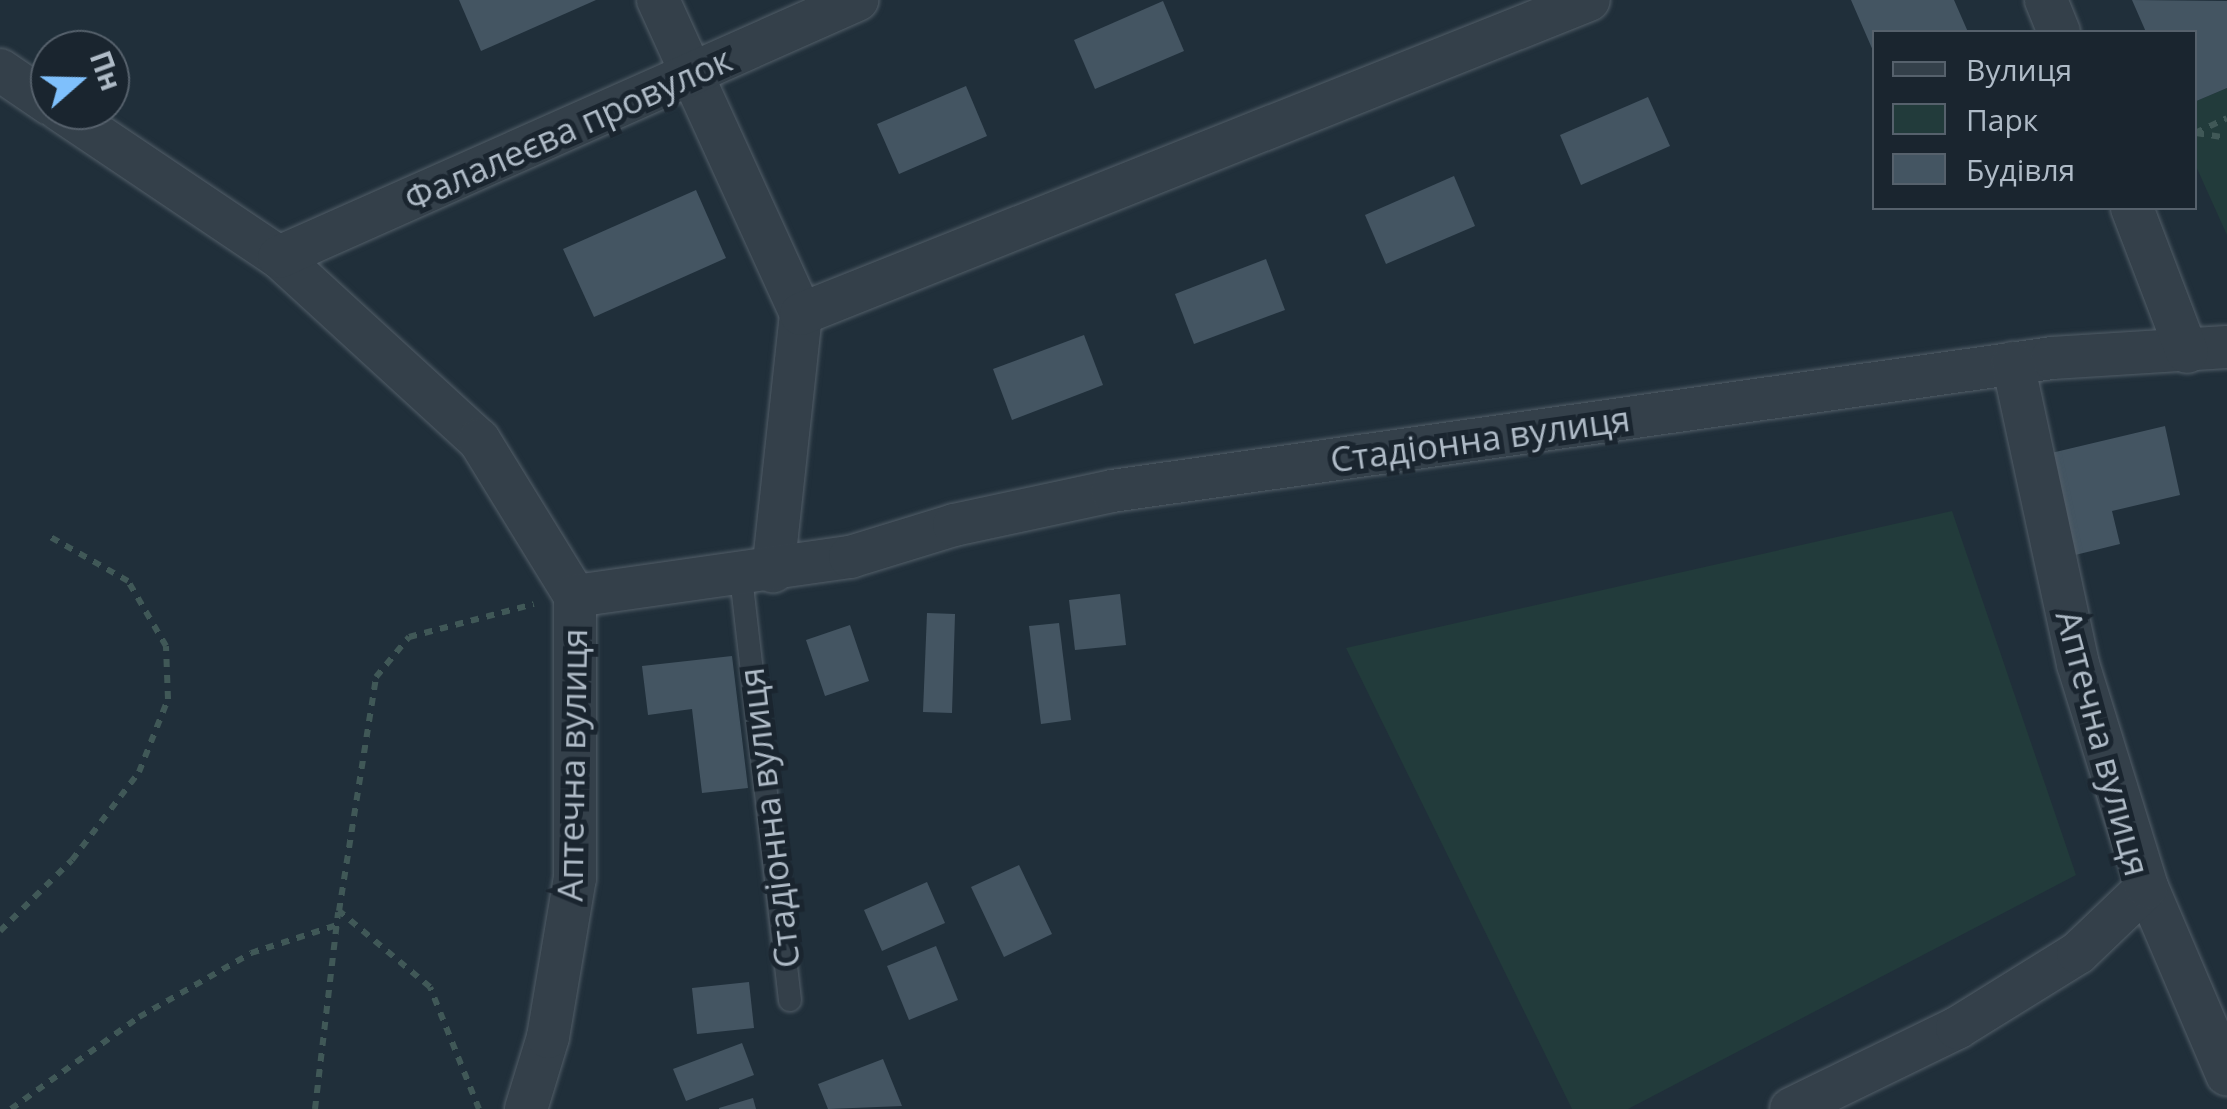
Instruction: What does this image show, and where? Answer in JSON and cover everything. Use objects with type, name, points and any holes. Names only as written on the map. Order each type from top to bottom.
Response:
[{"type":"street","points":[[658,0],[689,76],[801,314],[757,574]]},
{"type":"street","name":"Фалалеєва провулок","points":[[279,257],[857,0]]},
{"type":"street","points":[[801,314],[1589,0]]},
{"type":"street","points":[[2046,0],[2059,30]]},
{"type":"street","points":[[0,70],[30,90]]},
{"type":"street","points":[[90,130],[279,257],[479,440],[575,596]]},
{"type":"street","points":[[2133,210],[2207,350]]},
{"type":"street","name":"Стадіонна вулиця","points":[[575,596],[757,574],[1112,491],[2013,363],[2207,350]]},
{"type":"street","name":"Аптечна вулиця","points":[[1790,1109],[1958,1028],[2078,952],[2147,887],[2078,664],[2013,363]]},
{"type":"street","name":"Аптечна вулиця","points":[[526,1109],[548,1037],[576,878],[575,596]]},
{"type":"street","points":[[2147,887],[2227,1075]]},
{"type":"lane","name":"Стадіонна вулиця","points":[[757,574],[790,1000]]},
{"type":"path","points":[[2197,132],[2227,118]]},
{"type":"path","points":[[2197,133],[2227,138]]},
{"type":"path","points":[[0,930],[72,860],[139,772],[168,699],[166,646],[128,581],[46,535]]},
{"type":"path","points":[[315,1109],[338,911],[376,676],[409,636],[437,624],[575,596]]},
{"type":"path","points":[[338,911],[430,986],[478,1109]]},
{"type":"path","points":[[11,1109],[140,1017],[251,953],[337,926]]},
{"type":"green space","points":[[2227,88],[2227,235],[2197,168],[2197,101]]},
{"type":"green space","points":[[1952,511],[2076,875],[1628,1109],[1572,1109],[1346,648]]},
{"type":"building","points":[[459,0],[596,0],[481,51]]},
{"type":"building","points":[[1851,0],[1954,0],[1967,30],[1872,30],[1872,48]]},
{"type":"building","points":[[2132,0],[2227,1],[2227,88],[2197,101],[2197,30],[2145,30]]},
{"type":"building","points":[[1163,1],[1184,51],[1095,89],[1074,40]]},
{"type":"building","points":[[966,86],[987,136],[899,174],[877,124]]},
{"type":"building","points":[[1648,97],[1670,146],[1581,185],[1560,135]]},
{"type":"building","points":[[1454,176],[1475,226],[1386,264],[1365,215]]},
{"type":"building","points":[[696,190],[726,258],[594,317],[563,249]]},
{"type":"building","points":[[1266,259],[1285,310],[1194,344],[1175,294]]},
{"type":"building","points":[[1084,335],[1103,385],[1012,420],[993,369]]},
{"type":"building","points":[[2165,426],[2180,495],[2112,511],[2120,544],[2071,556],[2047,454]]},
{"type":"building","points":[[1120,594],[1126,645],[1075,650],[1069,600]]},
{"type":"building","points":[[927,613],[955,614],[952,713],[923,712]]},
{"type":"building","points":[[1059,623],[1071,720],[1041,724],[1029,626]]},
{"type":"building","points":[[850,625],[869,681],[825,696],[806,640]]},
{"type":"building","points":[[732,656],[748,788],[702,793],[692,709],[648,715],[642,666]]},
{"type":"building","points":[[1019,865],[1052,934],[1004,957],[971,887]]},
{"type":"building","points":[[927,882],[945,923],[882,951],[864,910]]},
{"type":"building","points":[[936,946],[958,1000],[909,1020],[887,966]]},
{"type":"building","points":[[749,982],[754,1028],[697,1034],[692,988]]},
{"type":"building","points":[[742,1043],[754,1075],[686,1101],[673,1069]]},
{"type":"building","points":[[883,1059],[902,1106],[828,1109],[818,1084]]},
{"type":"building","points":[[753,1098],[756,1109],[719,1109],[719,1108]]}]
